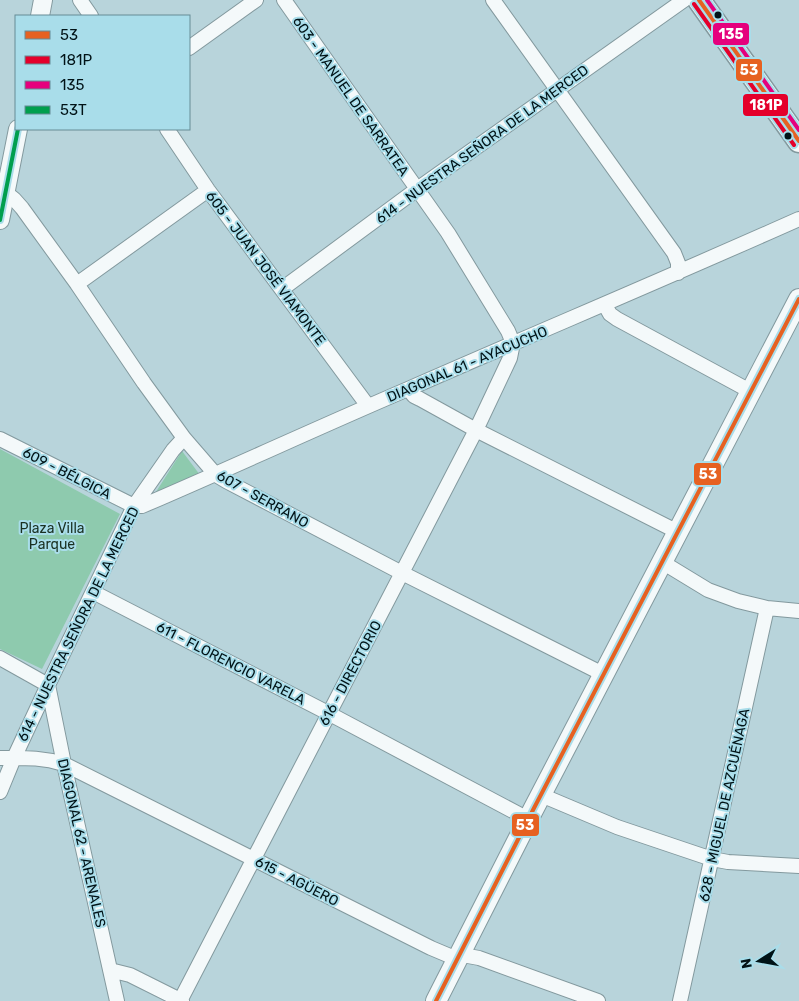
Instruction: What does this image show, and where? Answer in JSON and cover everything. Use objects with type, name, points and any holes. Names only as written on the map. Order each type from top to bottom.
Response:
[{"type":"main road","points":[[699,0],[799,141]]},
{"type":"main road","points":[[714,0],[799,124]]},
{"type":"main road","points":[[436,1001],[460,957],[528,819],[799,299]]},
{"type":"street","points":[[40,15],[43,0]]},
{"type":"street","points":[[80,0],[89,15]]},
{"type":"street","points":[[190,47],[256,0]]},
{"type":"street","name":"603 - MANUEL DE SARRATEA","points":[[284,0],[448,233],[514,343]]},
{"type":"street","points":[[493,0],[674,253],[678,263],[678,273]]},
{"type":"street","name":"614 - NUESTRA SEÑORA DE LA MERCED","points":[[282,289],[416,190],[684,0]]},
{"type":"street","points":[[0,220],[3,190],[18,130]]},
{"type":"street","name":"605 - JUAN JOSÉ VIAMONTE","points":[[168,130],[208,190],[368,406]]},
{"type":"street","name":"607 - SERRANO","points":[[3,190],[22,208],[78,284],[144,383],[184,438],[216,474],[402,573],[603,674]]},
{"type":"street","points":[[78,284],[208,190]]},
{"type":"street","name":"DIAGONAL 61 - AYACUCHO","points":[[134,506],[142,506],[799,219]]},
{"type":"street","points":[[605,305],[610,314],[617,319],[750,391]]},
{"type":"street","name":"616 - DIRECTORIO","points":[[181,1001],[328,713],[476,430],[510,358],[514,343]]},
{"type":"street","points":[[408,389],[420,400],[476,430],[678,532]]},
{"type":"street","name":"614 - NUESTRA SEÑORA DE LA MERCED","points":[[0,792],[7,758],[48,685],[134,506],[173,450],[184,438]]},
{"type":"street","name":"609 - BÉLGICA","points":[[0,439],[134,506]]},
{"type":"street","points":[[662,562],[708,590],[738,601],[767,608],[799,611]]},
{"type":"street","name":"611 - FLORENCIO VARELA","points":[[93,592],[528,819]]},
{"type":"street","name":"628 - MIGUEL DE AZCUÉNAGA","points":[[680,1001],[767,608]]},
{"type":"street","points":[[0,658],[48,685]]},
{"type":"street","name":"DIAGONAL 62 - ARENALES","points":[[48,685],[117,1001]]},
{"type":"street","name":"615 - AGÜERO","points":[[7,758],[35,758],[64,764],[431,948],[450,956],[478,958],[598,1001]]},
{"type":"street","points":[[541,795],[618,827],[712,859],[728,862],[799,866]]},
{"type":"street","points":[[110,970],[130,975],[181,1001]]},
{"type":"green space","name":"Plaza Villa Parque","points":[[0,449],[120,514],[42,669],[0,649]]},
{"type":"green space","points":[[182,451],[200,475],[154,495]]},
{"type":"transit line","name":"53","points":[[699,0],[799,141]]},
{"type":"transit line","name":"135","points":[[707,0],[799,130]]},
{"type":"transit line","name":"181P","points":[[694,4],[794,145]]},
{"type":"transit line","name":"53T","points":[[0,220],[18,130]]},
{"type":"transit line","name":"53","points":[[436,1001],[533,810],[799,299]]}]
